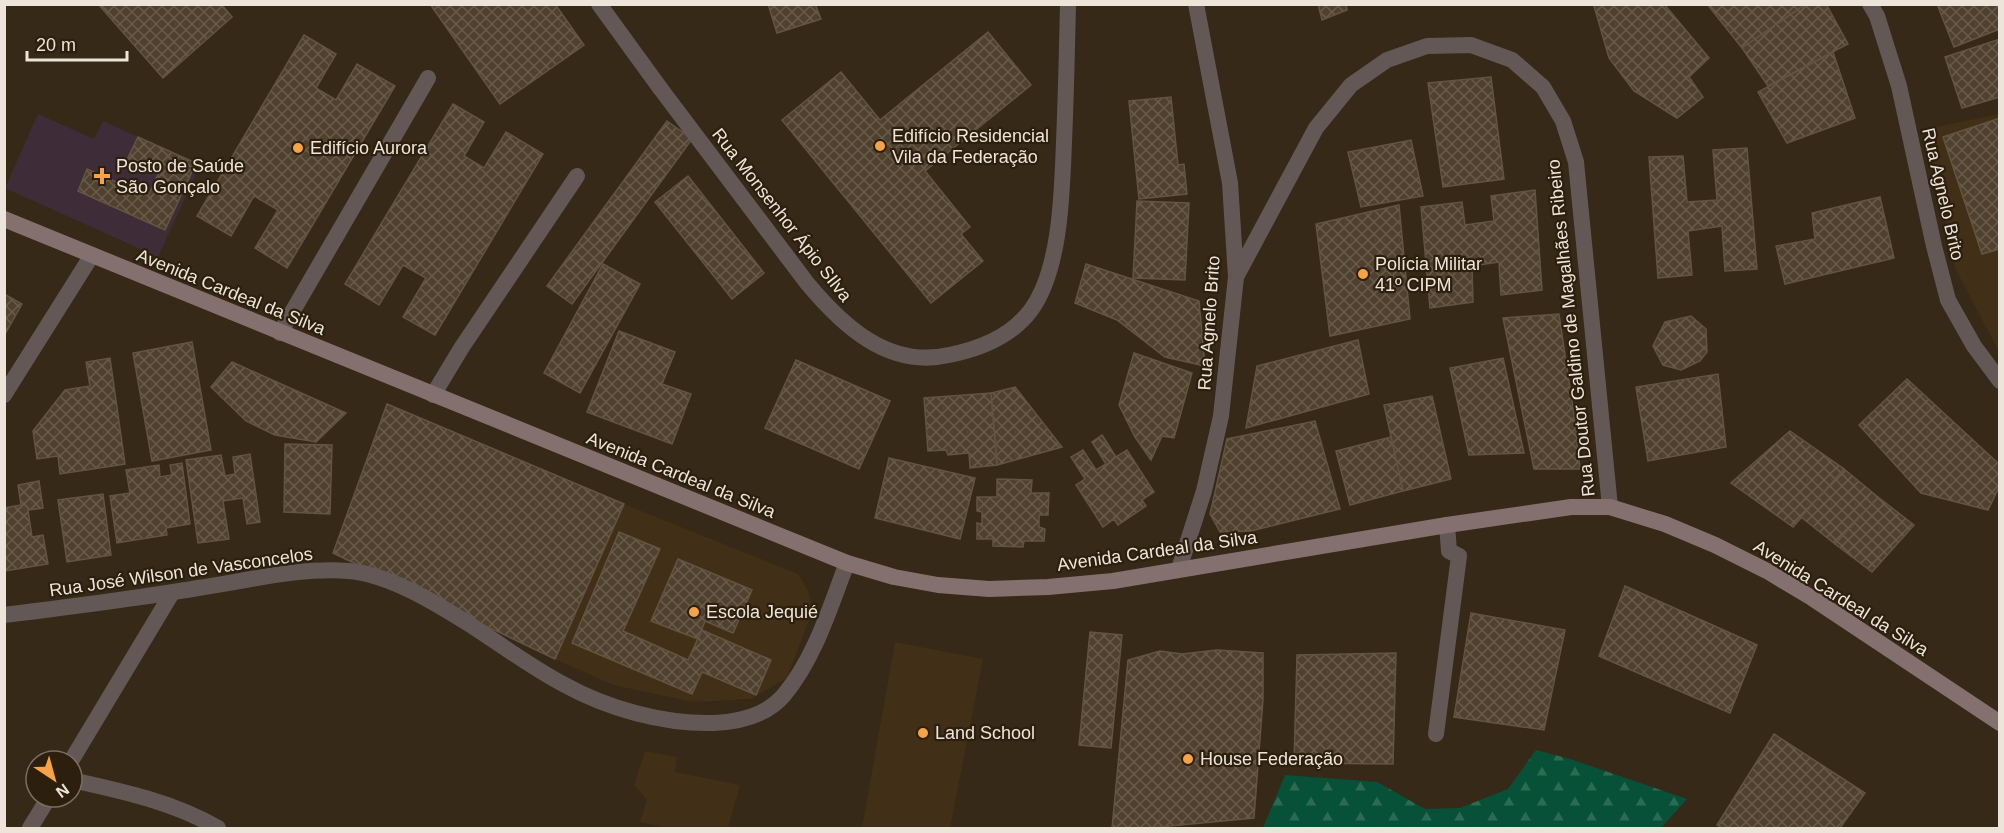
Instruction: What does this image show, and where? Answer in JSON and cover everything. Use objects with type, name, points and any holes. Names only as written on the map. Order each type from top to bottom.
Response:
[{"type":"main road","name":"Avenida Cardeal da Silva","points":[[4,219],[847,563],[894,577],[938,585],[989,589],[1048,587],[1113,581],[1447,525],[1571,507],[1610,507],[1665,524],[1715,545],[1767,571],[1812,598],[2000,723]]},
{"type":"street","name":"Rua Monsenhor Ápio SIlva","points":[[599,4],[660,88],[831,312],[855,332],[883,347],[909,357],[938,358],[990,343],[1011,329],[1031,310],[1046,279],[1057,242],[1062,183],[1068,4]]},
{"type":"street","name":"Rua Agnelo Brito","points":[[1179,569],[1204,491],[1221,416],[1236,277],[1230,183],[1196,4]]},
{"type":"street","name":"Rua Agnelo Brito","points":[[1870,4],[1877,16],[1899,86],[1948,300],[1974,346],[2000,381]]},
{"type":"street","name":"Rua Doutor Galdino de Magalhães Ribeiro","points":[[1236,277],[1316,128],[1351,86],[1388,60],[1427,46],[1471,45],[1512,60],[1543,87],[1563,121],[1576,162],[1610,507]]},
{"type":"street","points":[[280,333],[428,78]]},
{"type":"street","points":[[433,395],[462,347],[577,176]]},
{"type":"street","points":[[4,395],[92,255]]},
{"type":"street","points":[[1436,734],[1459,556],[1449,551],[1447,525]]},
{"type":"street","name":"Rua José Wilson de Vasconcelos","points":[[4,615],[302,572],[350,571],[392,582],[434,602],[563,684],[607,704],[652,717],[691,724],[722,723],[747,719],[767,709],[783,697],[816,641],[847,563]]},
{"type":"street","points":[[78,749],[172,592]]},
{"type":"street","points":[[84,783],[156,801],[201,818],[218,828]]},
{"type":"street","points":[[30,828],[42,809]]},
{"type":"shaded area","name":"Posto de Saúde São Gonçalo","points":[[38,114],[94,139],[103,121],[200,165],[158,257],[5,188]]},
{"type":"shaded area","points":[[1999,114],[1999,352],[1955,268],[1926,129]]},
{"type":"shaded area","points":[[624,504],[798,574],[808,590],[812,612],[787,678],[751,699],[693,702],[613,685],[555,659]]},
{"type":"shaded area","name":"Land School","points":[[895,642],[983,659],[950,828],[862,828]]},
{"type":"shaded area","points":[[645,751],[677,757],[675,772],[740,785],[728,828],[669,828],[640,822],[647,800],[634,785]]},
{"type":"green space","points":[[1536,750],[1570,759],[1687,799],[1661,828],[1263,828],[1285,775],[1377,782],[1425,809],[1460,808],[1508,789]]},
{"type":"building","points":[[98,4],[221,4],[232,17],[163,78]]},
{"type":"building","points":[[430,4],[555,4],[584,45],[500,104]]},
{"type":"building","points":[[768,4],[815,4],[821,19],[777,33]]},
{"type":"building","points":[[1318,4],[1346,4],[1347,10],[1322,20]]},
{"type":"building","points":[[1596,4],[1664,4],[1709,58],[1689,77],[1703,97],[1677,118],[1634,91],[1609,58],[1594,6]]},
{"type":"building","points":[[1707,4],[1806,4],[1742,48]]},
{"type":"building","points":[[1806,4],[1826,4],[1848,44],[1768,86],[1742,48]]},
{"type":"building","points":[[1937,4],[2000,4],[2000,29],[1954,47]]},
{"type":"building","name":"Edifício Residencial Vila da Federação","points":[[988,32],[1031,85],[925,171],[970,227],[961,234],[983,261],[931,303],[782,120],[841,72],[880,120]]},
{"type":"building","name":"Edifício Aurora","points":[[304,35],[336,54],[316,88],[336,100],[357,64],[395,86],[287,268],[255,248],[278,210],[254,196],[231,236],[197,216]]},
{"type":"building","points":[[2000,39],[2000,97],[1962,108],[1945,57]]},
{"type":"building","points":[[1833,52],[1855,118],[1787,143],[1758,92]]},
{"type":"building","points":[[1491,77],[1504,179],[1443,187],[1428,83]]},
{"type":"building","points":[[1171,97],[1178,165],[1184,164],[1187,194],[1139,199],[1129,101]]},
{"type":"building","points":[[453,104],[484,122],[464,156],[484,168],[506,132],[543,154],[435,335],[403,317],[426,278],[403,265],[379,305],[345,284]]},
{"type":"building","points":[[2000,118],[2000,249],[1982,254],[1943,137]]},
{"type":"building","points":[[667,121],[692,139],[572,304],[547,286]]},
{"type":"building","points":[[138,137],[196,163],[165,230],[78,191],[87,169],[148,196],[160,170],[140,161],[135,171],[124,166]]},
{"type":"building","points":[[1411,140],[1423,196],[1361,207],[1348,152]]},
{"type":"building","points":[[1747,148],[1757,269],[1725,271],[1722,226],[1688,231],[1692,275],[1658,278],[1649,157],[1683,156],[1687,202],[1717,200],[1713,150]]},
{"type":"building","points":[[688,176],[764,273],[732,299],[655,202]]},
{"type":"building","points":[[1535,190],[1542,290],[1501,295],[1499,262],[1472,266],[1473,302],[1430,308],[1421,207],[1462,202],[1465,225],[1494,221],[1491,196]]},
{"type":"building","points":[[1880,197],[1894,258],[1785,284],[1776,246],[1815,239],[1812,213]]},
{"type":"building","points":[[1137,201],[1189,203],[1185,280],[1133,278]]},
{"type":"building","points":[[1399,205],[1410,319],[1330,336],[1316,224]]},
{"type":"building","points":[[603,264],[640,284],[580,393],[544,373]]},
{"type":"building","points":[[1086,264],[1199,301],[1205,366],[1165,357],[1117,320],[1075,303]]},
{"type":"building","points":[[4,294],[22,304],[4,336]]},
{"type":"building","points":[[1559,314],[1580,469],[1534,469],[1503,318]]},
{"type":"building","points":[[1691,316],[1706,329],[1707,352],[1700,361],[1681,370],[1663,365],[1653,346],[1665,322]]},
{"type":"building","points":[[619,331],[675,352],[662,384],[691,394],[672,444],[587,412]]},
{"type":"building","points":[[1358,340],[1369,394],[1246,428],[1257,366]]},
{"type":"building","points":[[192,342],[211,450],[152,461],[133,353]]},
{"type":"building","points":[[1134,353],[1192,373],[1174,438],[1162,436],[1151,460],[1135,437],[1119,405]]},
{"type":"building","points":[[110,358],[125,464],[60,474],[58,456],[37,459],[33,431],[65,390],[90,386],[86,362]]},
{"type":"building","points":[[1503,358],[1524,453],[1469,455],[1450,368]]},
{"type":"building","points":[[796,360],[890,401],[859,469],[765,428]]},
{"type":"building","points":[[232,362],[346,413],[316,442],[275,435],[246,421],[211,387]]},
{"type":"building","points":[[1718,374],[1726,447],[1648,461],[1636,387]]},
{"type":"building","points":[[1907,379],[2000,465],[2000,485],[1988,510],[1921,493],[1859,425]]},
{"type":"building","points":[[1015,387],[1062,447],[997,465],[991,393]]},
{"type":"building","points":[[991,393],[997,465],[970,468],[969,453],[948,455],[946,450],[928,451],[924,398]]},
{"type":"building","points":[[1432,396],[1451,479],[1403,491],[1384,405]]},
{"type":"building","points":[[387,404],[624,504],[555,659],[333,553]]},
{"type":"building","points":[[1315,421],[1340,509],[1251,531],[1220,532],[1210,514],[1227,439]]},
{"type":"building","points":[[1790,431],[1844,469],[1793,527],[1731,483]]},
{"type":"building","points":[[1102,435],[1116,457],[1127,450],[1154,492],[1142,500],[1146,506],[1118,525],[1114,519],[1103,527],[1076,485],[1085,479],[1071,457],[1083,450],[1096,470],[1106,464],[1092,442]]},
{"type":"building","points":[[1391,437],[1403,491],[1350,505],[1336,451]]},
{"type":"building","points":[[285,444],[332,445],[330,514],[284,512]]},
{"type":"building","points":[[250,454],[260,522],[247,524],[243,498],[223,501],[229,539],[198,543],[186,460],[221,455],[225,476],[235,474],[233,457]]},
{"type":"building","points":[[889,458],[975,478],[960,539],[875,518]]},
{"type":"building","points":[[182,463],[190,524],[166,528],[167,535],[117,543],[110,496],[130,493],[126,470],[159,465],[160,477],[172,475],[170,465]]},
{"type":"building","points":[[1844,469],[1878,497],[1835,544],[1801,517]]},
{"type":"building","points":[[997,479],[1032,480],[1031,493],[1049,493],[1048,515],[1039,515],[1039,527],[1045,529],[1044,541],[1024,541],[1023,547],[993,546],[993,539],[977,539],[977,523],[982,524],[982,512],[977,511],[977,497],[997,497]]},
{"type":"building","points":[[39,481],[43,508],[28,510],[32,537],[43,535],[48,564],[4,571],[4,508],[21,505],[18,485]]},
{"type":"building","points":[[103,494],[111,555],[67,562],[58,500]]},
{"type":"building","points":[[1878,497],[1914,525],[1872,572],[1835,544]]},
{"type":"building","points":[[619,532],[660,549],[623,631],[688,660],[702,630],[771,660],[756,695],[702,672],[692,694],[572,643]]},
{"type":"building","points":[[678,559],[752,590],[733,633],[705,621],[698,639],[651,621]]},
{"type":"building","points":[[1625,586],[1757,645],[1730,713],[1599,656]]},
{"type":"building","points":[[1471,613],[1565,630],[1544,730],[1454,717]]},
{"type":"building","points":[[1090,632],[1122,635],[1111,748],[1079,745]]},
{"type":"building","name":"House Federação","points":[[1217,650],[1263,653],[1263,699],[1254,818],[1149,828],[1112,828],[1128,660],[1160,651],[1182,654]]},
{"type":"building","points":[[1396,653],[1393,764],[1294,763],[1297,655]]},
{"type":"building","points":[[1774,734],[1865,793],[1840,828],[1722,828],[1717,825]]},
{"type":"place","name":"Edifício Residencial Vila da Federação","points":[[880,146]]},
{"type":"place","name":"Edifício Aurora","points":[[298,148]]},
{"type":"place","name":"Posto de Saúde São Gonçalo","points":[[102,176]]},
{"type":"place","name":"Polícia Militar 41º CIPM","points":[[1363,274]]},
{"type":"place","name":"Escola Jequié","points":[[694,612]]},
{"type":"place","name":"Land School","points":[[923,733]]},
{"type":"place","name":"House Federação","points":[[1188,759]]}]
